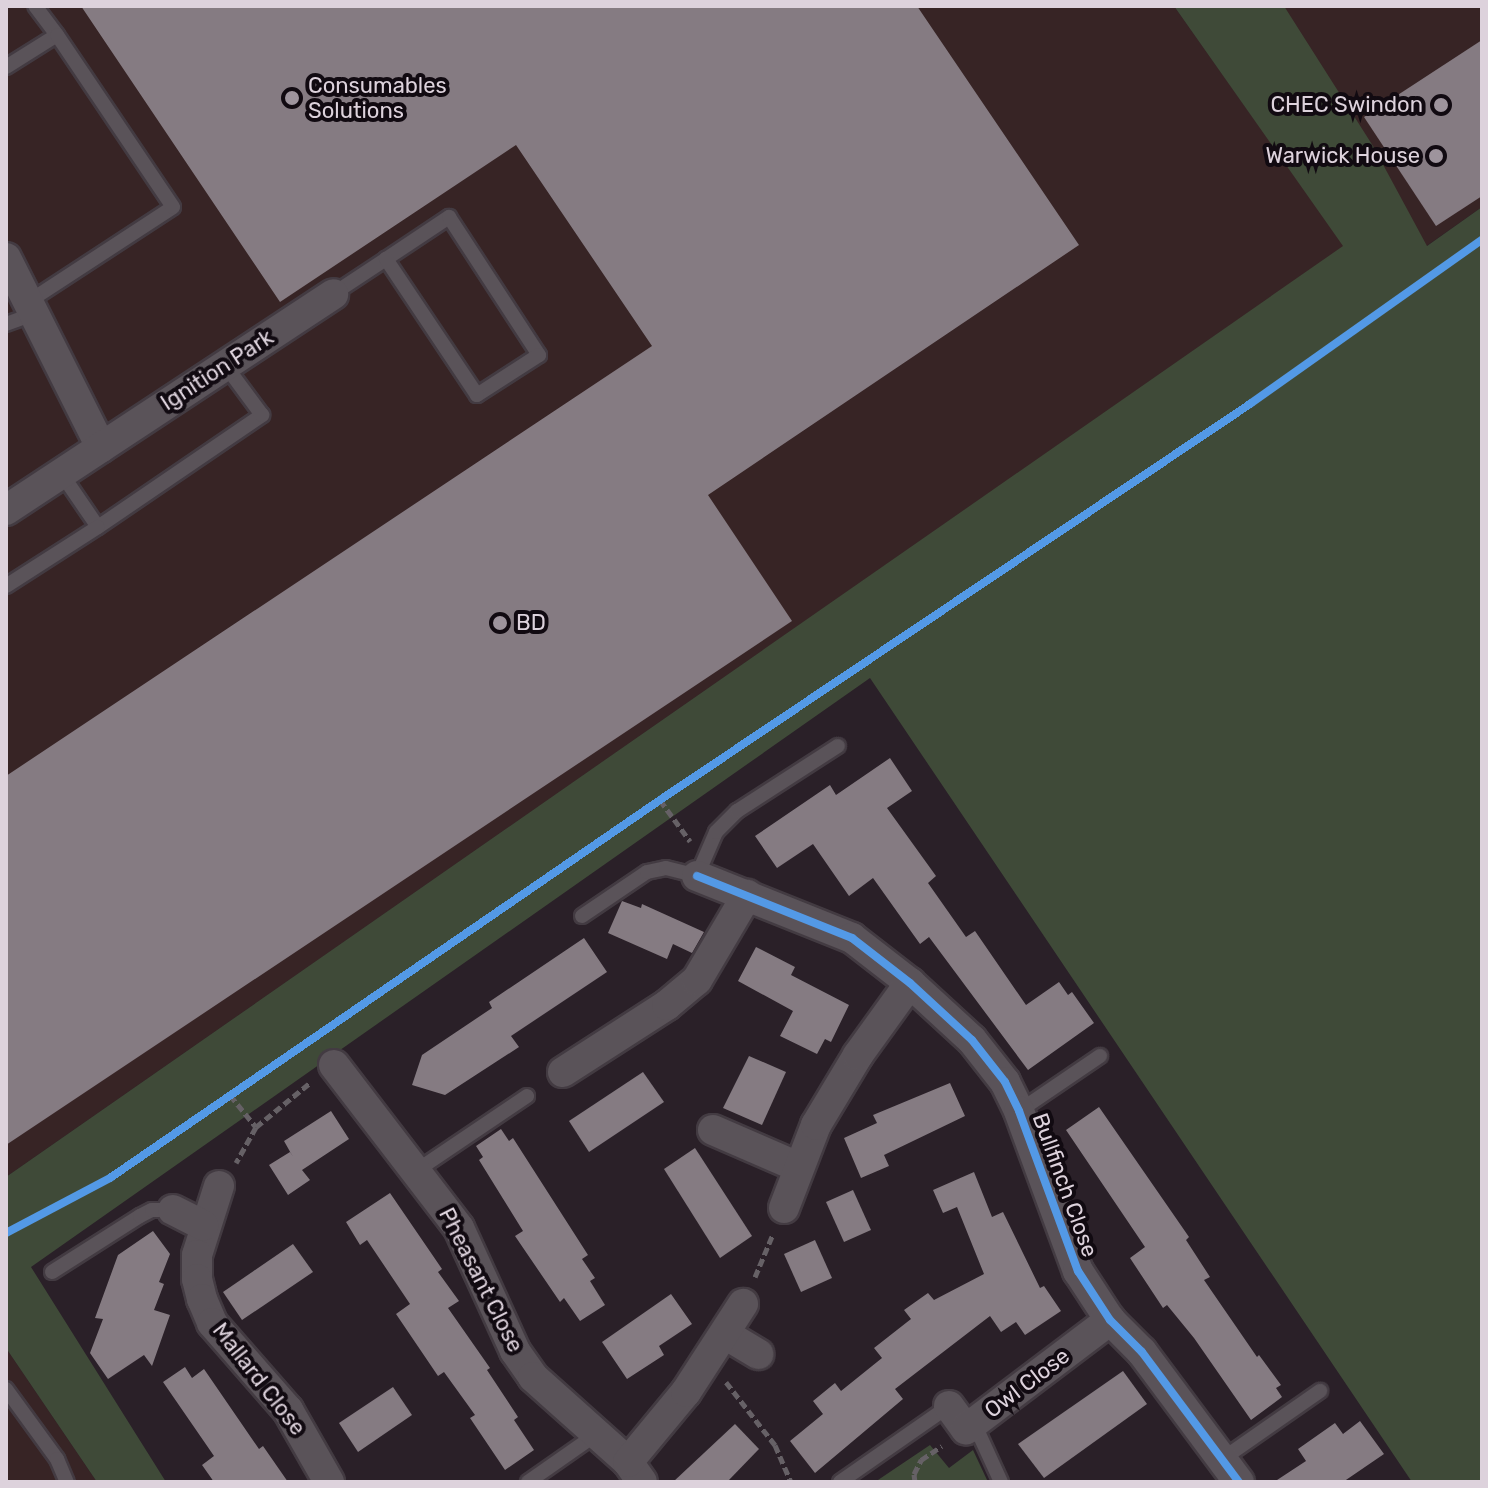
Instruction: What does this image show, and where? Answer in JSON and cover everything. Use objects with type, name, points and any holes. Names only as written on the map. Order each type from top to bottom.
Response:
[{"type":"street","points":[[6,258],[23,313],[101,447]]},
{"type":"street","name":"Ignition Park","points":[[6,510],[333,294]]},
{"type":"street","name":"Bullfinch Close","points":[[697,876],[852,938],[910,983],[972,1040],[1005,1082],[1019,1111],[1078,1271],[1110,1320],[1142,1352],[1230,1471]]},
{"type":"street","points":[[563,1072],[667,1005],[697,980],[747,895]]},
{"type":"street","points":[[784,1208],[798,1167],[835,1092],[910,983]]},
{"type":"street","name":"Pheasant Close","points":[[334,1065],[459,1228],[515,1351],[533,1377],[635,1472]]},
{"type":"street","points":[[713,1130],[798,1167]]},
{"type":"street","name":"Mallard Close","points":[[219,1186],[203,1225],[197,1255],[197,1279],[212,1323],[288,1410],[329,1482]]},
{"type":"street","points":[[173,1210],[203,1225]]},
{"type":"street","points":[[635,1472],[659,1427],[708,1360],[743,1304]]},
{"type":"street","name":"Owl Close","points":[[963,1419],[1110,1320]]},
{"type":"street","points":[[725,1334],[758,1354]]},
{"type":"lane","points":[[23,313],[173,207],[35,6]]},
{"type":"lane","points":[[6,67],[57,35]]},
{"type":"lane","points":[[333,294],[449,217],[539,355],[477,395],[386,259]]},
{"type":"lane","points":[[6,586],[262,415],[225,365]]},
{"type":"lane","points":[[61,473],[98,527]]},
{"type":"lane","points":[[582,916],[647,872],[666,868],[697,876],[716,832],[737,811],[838,746]]},
{"type":"lane","points":[[1019,1111],[1100,1056]]},
{"type":"lane","points":[[416,1171],[527,1096]]},
{"type":"lane","points":[[52,1272],[140,1216],[152,1210],[173,1210]]},
{"type":"lane","points":[[6,1389],[57,1459],[67,1482]]},
{"type":"lane","points":[[1230,1471],[1320,1391]]},
{"type":"lane","points":[[840,1482],[963,1419],[1001,1482]]},
{"type":"lane","points":[[528,1482],[595,1435]]},
{"type":"path","points":[[647,809],[673,792]]},
{"type":"path","points":[[660,800],[696,850],[697,876]]},
{"type":"path","points":[[219,1186],[245,1152],[256,1127],[334,1065]]},
{"type":"path","points":[[218,1104],[242,1087]]},
{"type":"path","points":[[230,1095],[256,1127]]},
{"type":"path","points":[[743,1304],[784,1208]]},
{"type":"path","points":[[708,1360],[775,1445],[791,1482]]},
{"type":"path","points":[[915,1482],[914,1474],[921,1460],[963,1419]]},
{"type":"shaded area","points":[[6,6],[1174,6],[1344,246],[6,1177]]},
{"type":"shaded area","points":[[1218,6],[1482,6],[1482,207],[1398,266]]},
{"type":"shaded area","points":[[6,1348],[97,1482],[6,1482]]},
{"type":"green space","points":[[1174,6],[1284,6],[1373,146],[1427,246],[1482,207],[1482,1482],[1412,1482],[870,678],[31,1267],[166,1482],[97,1482],[6,1348],[6,1177],[1343,246]]},
{"type":"green space","points":[[930,1445],[949,1468],[973,1450],[988,1482],[875,1482]]},
{"type":"building","points":[[81,6],[917,6],[1079,245],[708,495],[792,621],[6,1145],[6,776],[652,346],[516,145],[280,302]]},
{"type":"building","name":"Warwick House","points":[[1482,40],[1482,196],[1436,226],[1364,117]]},
{"type":"building","points":[[890,758],[912,791],[887,808],[936,876],[928,883],[966,937],[975,931],[1026,1005],[1059,982],[1068,995],[1072,992],[1094,1023],[1028,1070],[929,937],[920,944],[873,878],[849,896],[813,844],[777,868],[755,836],[830,785],[836,795]]},
{"type":"building","points":[[622,901],[641,908],[642,904],[704,932],[692,953],[673,944],[667,959],[608,933]]},
{"type":"building","points":[[584,938],[607,972],[511,1036],[519,1047],[445,1095],[412,1085],[422,1055],[492,1008],[489,1002]]},
{"type":"building","points":[[756,947],[795,967],[791,975],[849,1005],[831,1042],[825,1039],[817,1054],[780,1036],[793,1011],[738,981]]},
{"type":"building","points":[[749,1056],[786,1072],[762,1125],[723,1108]]},
{"type":"building","points":[[643,1072],[664,1102],[589,1152],[569,1121]]},
{"type":"building","points":[[950,1083],[965,1116],[884,1155],[889,1166],[861,1178],[844,1138],[877,1123],[873,1115]]},
{"type":"building","points":[[1099,1107],[1189,1237],[1186,1240],[1210,1277],[1204,1280],[1257,1357],[1259,1355],[1281,1385],[1276,1388],[1282,1397],[1251,1420],[1194,1338],[1167,1305],[1163,1308],[1130,1258],[1145,1247],[1066,1130]]},
{"type":"building","points":[[331,1111],[349,1139],[302,1170],[310,1180],[288,1195],[269,1165],[290,1152],[293,1157],[284,1141]]},
{"type":"building","points":[[501,1129],[509,1141],[513,1138],[588,1255],[582,1259],[595,1278],[590,1281],[605,1305],[580,1321],[564,1298],[560,1302],[515,1236],[523,1231],[479,1160],[483,1157],[476,1146]]},
{"type":"building","points":[[695,1148],[752,1236],[720,1258],[664,1169]]},
{"type":"building","points":[[974,1172],[992,1217],[1003,1212],[1040,1288],[1044,1286],[1061,1311],[1025,1335],[1016,1322],[1001,1332],[990,1316],[895,1389],[903,1399],[815,1473],[790,1441],[823,1414],[813,1401],[835,1383],[841,1391],[882,1358],[874,1348],[911,1319],[904,1310],[928,1293],[934,1300],[984,1274],[957,1207],[943,1213],[933,1190]]},
{"type":"building","points":[[853,1190],[871,1230],[844,1242],[826,1202]]},
{"type":"building","points":[[390,1193],[442,1269],[438,1272],[459,1301],[448,1308],[490,1368],[487,1370],[518,1417],[514,1420],[534,1450],[505,1470],[470,1418],[475,1415],[444,1372],[438,1376],[396,1314],[410,1304],[367,1240],[360,1245],[346,1222]]},
{"type":"building","points":[[153,1231],[170,1254],[159,1282],[164,1284],[154,1310],[170,1315],[152,1366],[144,1355],[108,1379],[90,1353],[103,1319],[95,1318],[118,1255]]},
{"type":"building","points":[[815,1240],[832,1278],[801,1292],[784,1254]]},
{"type":"building","points":[[293,1244],[313,1272],[242,1320],[223,1292]]},
{"type":"building","points":[[671,1294],[692,1324],[659,1346],[664,1355],[627,1379],[602,1342]]},
{"type":"building","points":[[185,1367],[192,1378],[204,1369],[259,1449],[263,1446],[288,1482],[214,1482],[202,1465],[214,1456],[163,1382]]},
{"type":"building","points":[[1123,1371],[1147,1404],[1044,1478],[1018,1444]]},
{"type":"building","points":[[393,1387],[412,1415],[358,1452],[339,1423]]},
{"type":"building","points":[[1360,1421],[1384,1454],[1343,1482],[1274,1482],[1306,1461],[1298,1449],[1335,1423],[1343,1434]]},
{"type":"building","points":[[735,1424],[759,1449],[727,1482],[673,1482]]},
{"type":"cycle path","points":[[6,1233],[110,1178],[660,800],[1250,404],[1482,240]]},
{"type":"cycle path","points":[[697,876],[852,938],[910,983],[972,1040],[1005,1082],[1019,1111],[1078,1271],[1110,1320],[1142,1352],[1239,1482]]},
{"type":"place","name":"Consumables Solutions","points":[[292,98]]},
{"type":"place","name":"CHEC Swindon","points":[[1441,105]]},
{"type":"place","name":"Warwick House","points":[[1436,156]]},
{"type":"place","name":"BD","points":[[500,623]]}]
